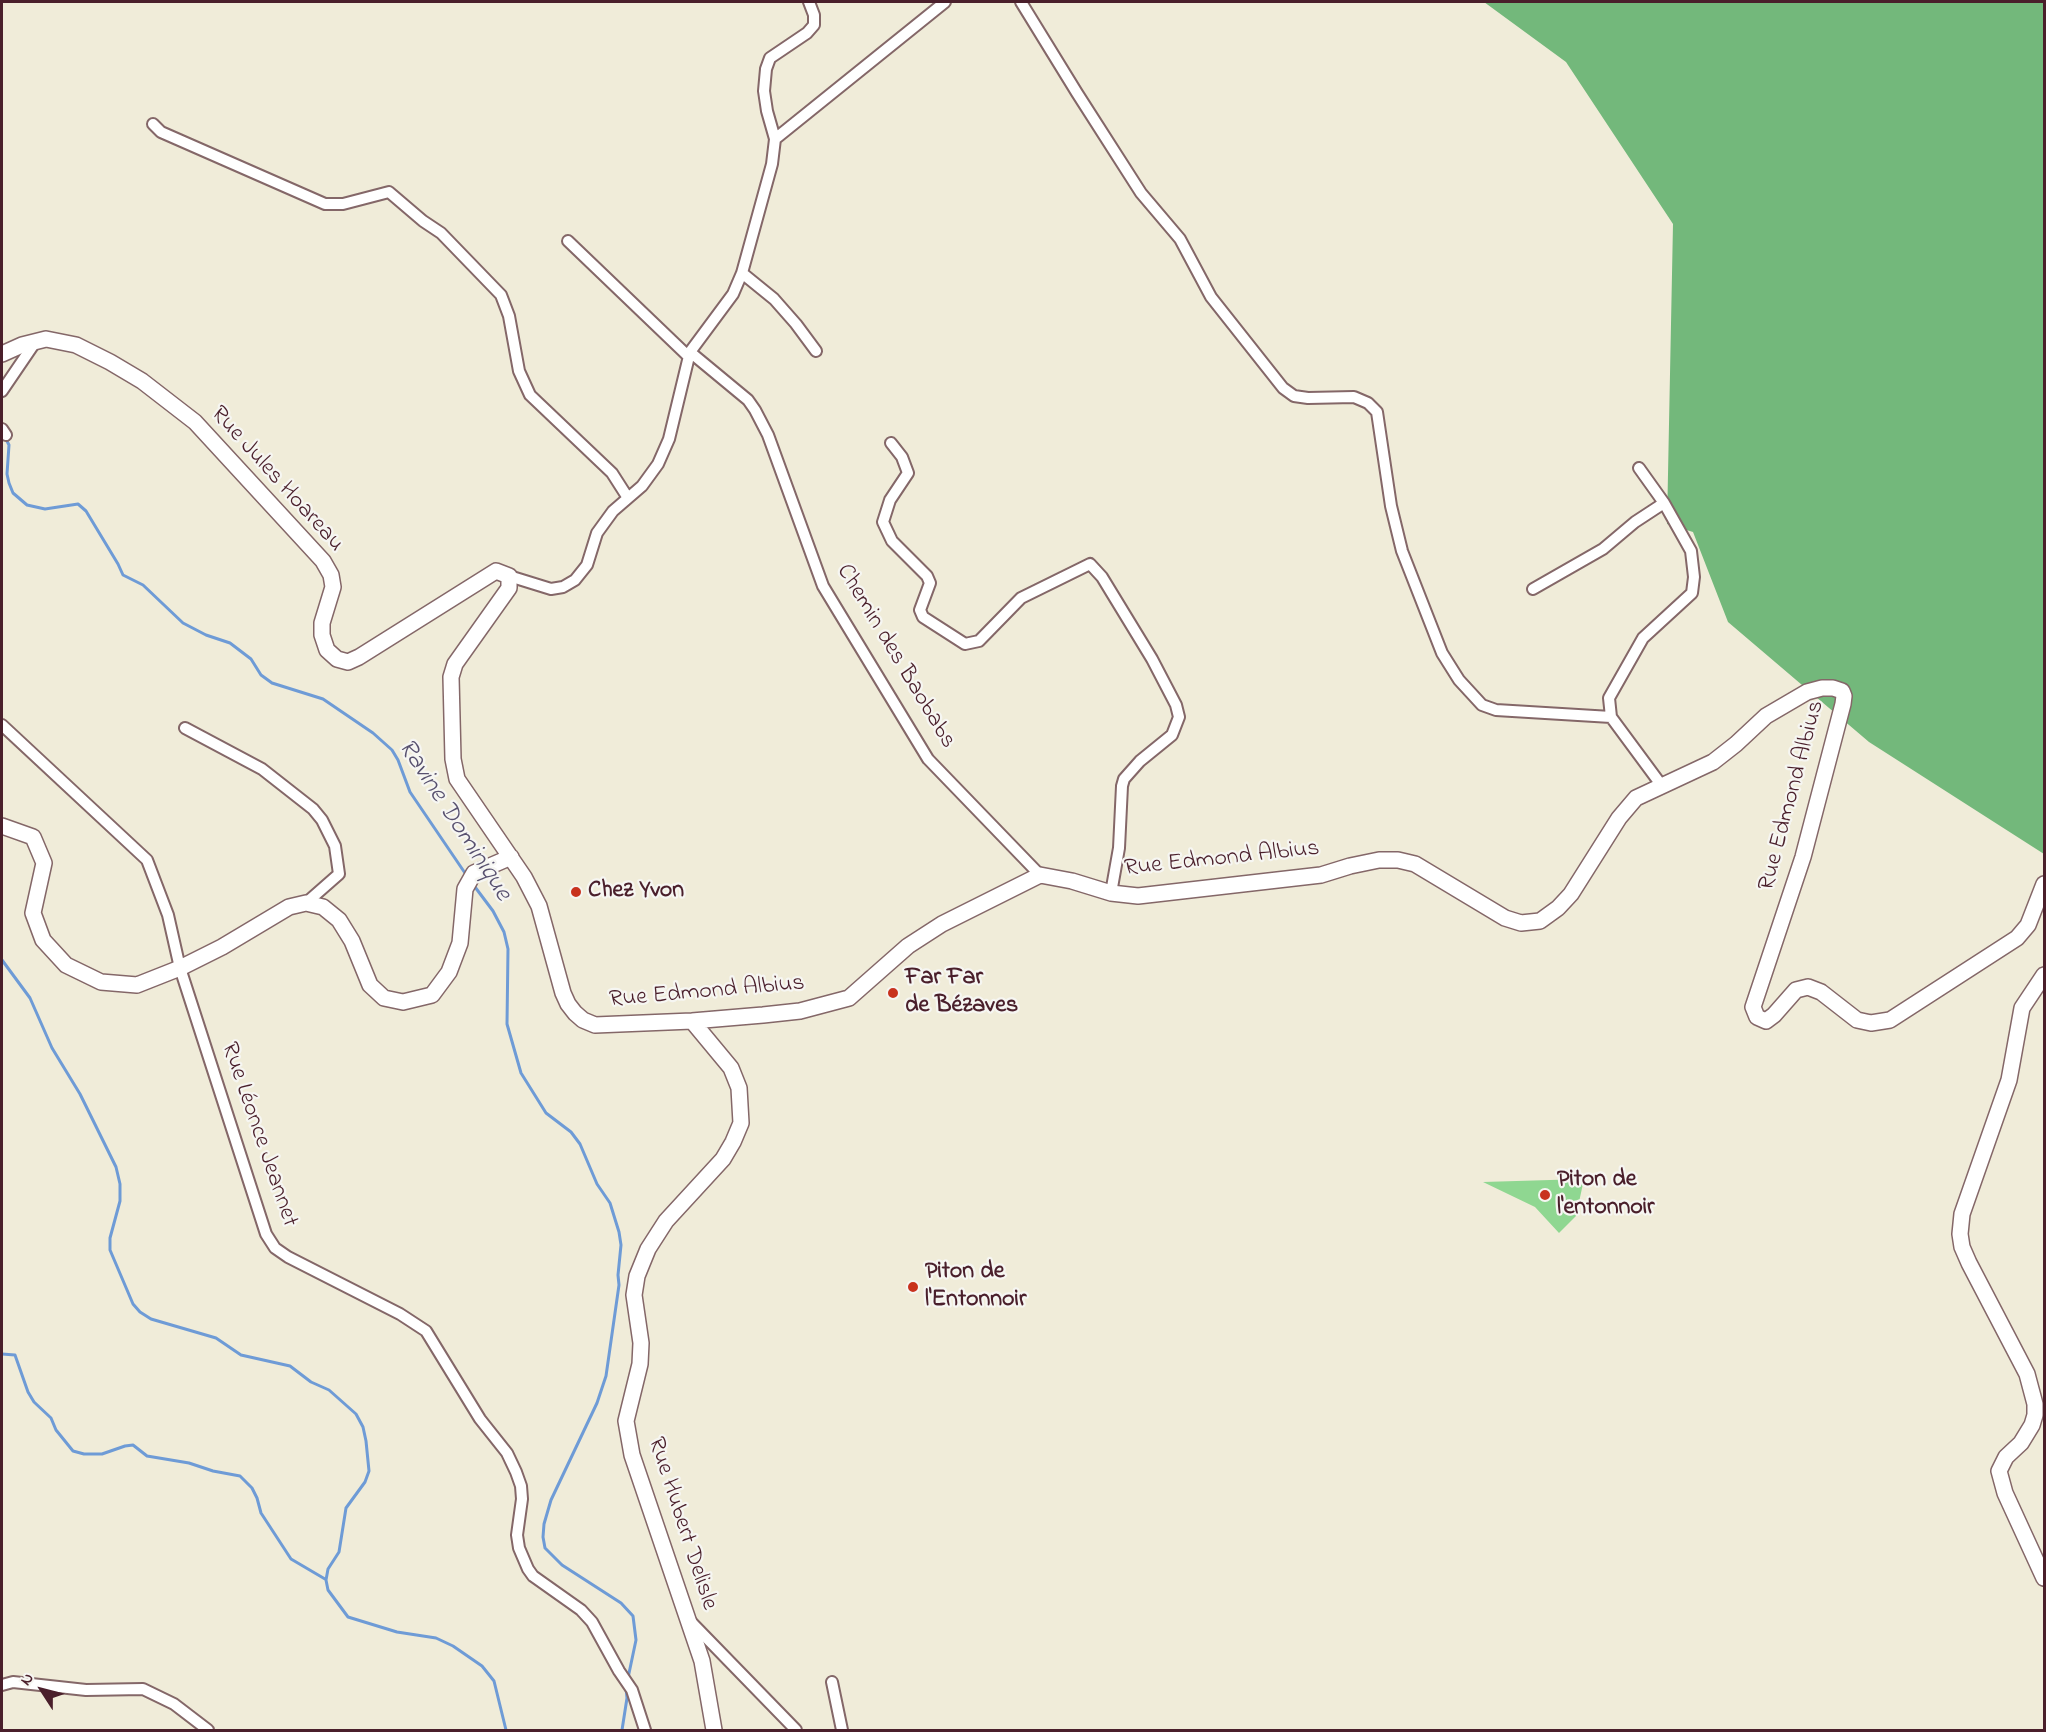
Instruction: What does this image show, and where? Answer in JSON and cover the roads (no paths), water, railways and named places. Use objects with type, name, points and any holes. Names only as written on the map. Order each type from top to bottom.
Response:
[{"type":"main road","name":"Rue Jules Hoareau","points":[[2,354],[46,339],[76,345],[110,362],[166,398],[195,422],[323,561],[331,575],[333,587],[322,623],[322,635],[327,650],[337,659],[348,662],[359,657],[496,571],[508,576]]},
{"type":"main road","points":[[2,826],[33,837],[44,863],[33,913],[43,940],[66,965],[100,982],[137,985],[180,968],[222,947],[289,907],[306,903],[323,907],[339,920],[370,985],[384,998],[403,1002],[432,995],[449,972],[460,943],[465,890],[474,873],[506,859],[457,779],[453,759],[451,677],[455,664],[509,588],[508,576]]},
{"type":"main road","name":"Rue Edmond Albius","points":[[506,859],[539,906],[563,993],[575,1013],[595,1025],[692,1022],[800,1011],[849,998],[908,946],[942,924],[1040,875],[1072,880],[1111,892],[1138,896],[1321,875],[1379,860],[1398,860],[1414,864],[1504,918],[1521,923],[1540,921],[1558,908],[1571,894],[1619,818],[1636,798],[1713,762],[1766,716],[1807,692],[1833,688],[1842,691],[1843,704],[1813,823],[1753,1007],[1757,1017],[1766,1021],[1796,990],[1808,987],[1821,992],[1857,1020],[1870,1023],[1890,1020],[2017,938],[2028,925],[2044,884]]},
{"type":"main road","points":[[2044,975],[2022,1008],[2010,1080],[1962,1214],[1960,1234],[1962,1247],[1969,1263],[2026,1374],[2035,1404],[2032,1425],[2021,1443],[2006,1456],[1999,1471],[2005,1493],[2044,1578]]},
{"type":"main road","name":"Rue Hubert Delisle","points":[[692,1022],[731,1068],[739,1088],[741,1123],[723,1158],[666,1221],[648,1249],[637,1276],[634,1295],[640,1343],[640,1364],[627,1421],[628,1441],[632,1455],[702,1661],[714,1731]]},
{"type":"street","points":[[508,576],[551,588],[563,587],[575,580],[587,565],[597,532],[613,511],[642,486],[658,464],[666,448],[690,354],[733,294],[742,273],[772,164],[775,138],[764,91],[766,69],[770,58],[807,33],[814,25],[814,15],[809,2]]},
{"type":"street","points":[[775,138],[945,2]]},
{"type":"street","points":[[1021,2],[1142,193],[1180,239],[1211,297],[1283,388],[1301,398],[1354,397],[1368,403],[1377,412],[1391,506],[1402,551],[1442,653],[1459,680],[1482,705],[1496,710],[1611,717]]},
{"type":"street","points":[[153,124],[161,132],[325,204],[343,204],[389,192],[441,233],[501,295],[508,316],[519,371],[530,395],[612,473],[628,498]]},
{"type":"street","name":"Chemin des Baobabs","points":[[568,241],[690,354],[748,400],[768,435],[823,586],[928,759],[1040,875]]},
{"type":"street","points":[[742,273],[774,299],[816,351]]},
{"type":"street","points":[[2,391],[36,341]]},
{"type":"street","points":[[891,443],[902,457],[908,473],[890,500],[883,522],[892,541],[927,576],[930,583],[921,610],[923,617],[965,644],[979,641],[1021,598],[1090,564],[1102,577],[1176,705],[1179,717],[1172,735],[1140,761],[1124,779],[1119,848],[1111,892]]},
{"type":"street","points":[[1639,468],[1664,503],[1691,551],[1694,577],[1692,593],[1643,638],[1609,698],[1611,717],[1662,786]]},
{"type":"street","points":[[1533,589],[1603,549],[1635,522],[1664,503]]},
{"type":"street","name":"Rue Léonce Jeannet","points":[[2,725],[147,860],[168,915],[180,968],[266,1234],[275,1248],[288,1257],[400,1314],[426,1331],[480,1419],[507,1453],[516,1472],[521,1486],[522,1499],[517,1535],[519,1548],[528,1569],[533,1576],[581,1610],[592,1622],[632,1690],[645,1731]]},
{"type":"street","points":[[185,728],[262,769],[313,809],[322,820],[334,846],[339,874],[306,903]]},
{"type":"street","points":[[689,1620],[796,1731]]},
{"type":"street","points":[[2,1685],[13,1682],[86,1690],[143,1689],[174,1704],[208,1731]]},
{"type":"street","points":[[832,1682],[842,1731]]},
{"type":"waterway","name":"Ravine Dominique","points":[[6,439],[9,445],[7,474],[9,483],[13,493],[27,505],[45,509],[78,504],[86,511],[123,575],[143,585],[183,623],[206,635],[230,643],[251,659],[261,675],[272,683],[323,699],[373,733],[392,750],[410,792],[467,876]]},
{"type":"waterway","name":"Ravine Dominique","points":[[472,883],[493,911],[504,932],[508,949],[507,1024],[521,1073],[546,1113],[571,1132],[580,1144],[597,1184],[610,1203],[619,1232],[621,1245],[619,1285],[606,1376],[597,1403],[551,1500],[543,1537],[545,1548],[562,1565],[621,1603],[633,1616],[636,1640],[628,1678]]},
{"type":"waterway","points":[[2,960],[30,998],[52,1048],[80,1094],[116,1167],[120,1184],[120,1201],[110,1238],[110,1250],[133,1304],[151,1319],[216,1338],[241,1355],[290,1366],[311,1382],[329,1390],[356,1414],[363,1427],[369,1471],[365,1482],[346,1508],[339,1552],[328,1569],[326,1580],[328,1590],[348,1617],[397,1632],[436,1638],[453,1646],[482,1666],[494,1681],[506,1730]]},
{"type":"waterway","points":[[2,1354],[15,1355],[28,1392],[34,1402],[51,1418],[56,1430],[73,1451],[84,1454],[102,1454],[133,1445],[147,1456],[189,1463],[213,1471],[240,1476],[252,1488],[261,1513],[291,1559],[325,1579]]},
{"type":"waterway","name":"Ravine Dominique","points":[[622,1730],[627,1698],[626,1688]]},
{"type":"place","name":"Chez Yvon","points":[[576,892]]},
{"type":"place","name":"Far Far de Bézaves","points":[[893,993]]},
{"type":"place","name":"Piton de l'entonnoir","points":[[1545,1195]]},
{"type":"place","name":"Piton de l'Entonnoir","points":[[913,1287]]}]
